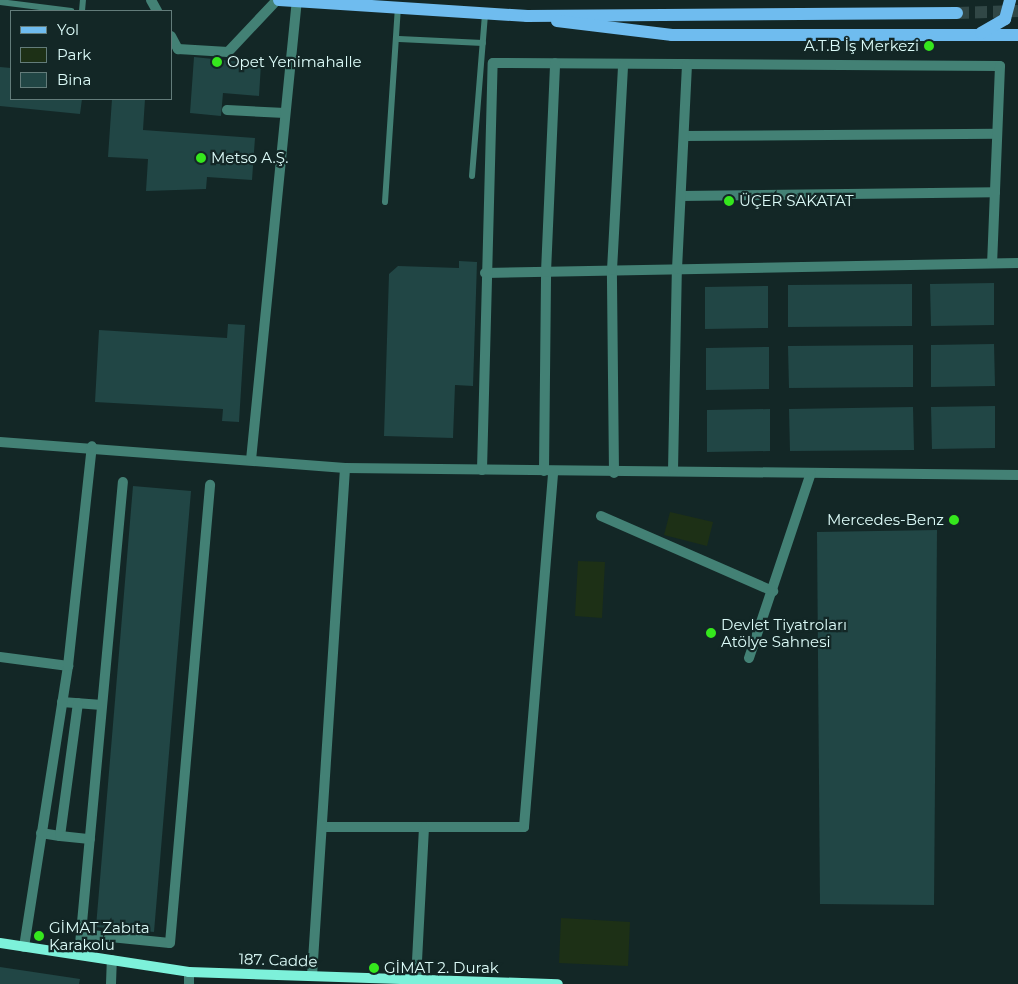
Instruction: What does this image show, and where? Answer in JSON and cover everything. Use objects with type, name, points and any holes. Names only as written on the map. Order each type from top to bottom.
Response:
[{"type":"main road","points":[[278,0],[527,16],[672,35],[1018,35]]},
{"type":"main road","points":[[976,35],[1004,19],[1010,0]]},
{"type":"main road","points":[[527,16],[957,13]]},
{"type":"main road","name":"187. Cadde","points":[[0,943],[189,972],[312,976],[376,981],[416,980],[558,984]]},
{"type":"street","points":[[172,38],[178,49],[228,52],[278,0]]},
{"type":"street","points":[[251,460],[297,1]]},
{"type":"street","points":[[482,470],[485,273],[493,63],[1000,66],[992,263]]},
{"type":"street","points":[[322,827],[524,827],[548,471],[546,272],[556,63]]},
{"type":"street","points":[[614,472],[612,270],[622,64]]},
{"type":"street","points":[[673,471],[677,269],[687,64]]},
{"type":"street","points":[[227,110],[286,113]]},
{"type":"street","points":[[684,136],[997,134]]},
{"type":"street","points":[[680,196],[995,192]]},
{"type":"street","points":[[485,273],[1018,263]]},
{"type":"street","points":[[0,442],[92,446],[345,468],[1018,475]]},
{"type":"street","points":[[24,947],[68,666],[92,446]]},
{"type":"street","points":[[312,976],[345,468]]},
{"type":"street","points":[[749,658],[811,473]]},
{"type":"street","points":[[79,955],[122,482]]},
{"type":"street","points":[[81,934],[170,943],[210,485]]},
{"type":"street","points":[[601,516],[773,591]]},
{"type":"street","points":[[0,657],[68,666]]},
{"type":"street","points":[[62,702],[102,705]]},
{"type":"street","points":[[60,836],[78,703]]},
{"type":"street","points":[[416,980],[424,827]]},
{"type":"street","points":[[41,833],[90,839]]},
{"type":"street","points":[[111,984],[112,960]]},
{"type":"street","points":[[188,984],[189,972]]},
{"type":"lane","points":[[0,2],[19,8],[54,10]]},
{"type":"lane","points":[[385,202],[399,39],[398,7]]},
{"type":"lane","points":[[472,176],[485,13]]},
{"type":"lane","points":[[399,39],[483,43]]},
{"type":"green space","points":[[670,512],[713,522],[707,546],[664,535]]},
{"type":"green space","points":[[578,561],[605,562],[602,618],[575,616]]},
{"type":"green space","points":[[561,918],[630,922],[628,966],[559,963]]},
{"type":"building","points":[[194,57],[261,64],[259,96],[223,93],[221,116],[190,113]]},
{"type":"building","points":[[0,67],[10,68],[10,100],[82,100],[80,114],[0,106]]},
{"type":"building","name":"Metso A.Ş.","points":[[112,100],[145,100],[143,130],[255,138],[252,180],[207,177],[206,189],[146,191],[148,159],[108,157]]},
{"type":"building","points":[[459,261],[477,262],[473,386],[455,385],[453,438],[384,436],[389,274],[398,266],[459,268]]},
{"type":"building","points":[[994,283],[994,325],[931,326],[930,284]]},
{"type":"building","points":[[912,284],[912,326],[788,327],[788,285]]},
{"type":"building","points":[[768,286],[768,328],[705,329],[705,287]]},
{"type":"building","points":[[228,324],[245,325],[239,422],[222,421],[223,409],[95,402],[99,330],[227,338]]},
{"type":"building","points":[[994,344],[995,386],[931,387],[931,345]]},
{"type":"building","points":[[913,345],[913,387],[789,388],[788,346]]},
{"type":"building","points":[[769,347],[769,389],[706,390],[706,348]]},
{"type":"building","points":[[995,406],[995,448],[932,449],[931,407]]},
{"type":"building","points":[[913,407],[914,450],[790,451],[789,409]]},
{"type":"building","points":[[770,409],[770,451],[707,452],[707,410]]},
{"type":"building","points":[[133,486],[191,491],[154,932],[96,927]]},
{"type":"building","points":[[937,530],[934,905],[820,904],[817,532]]},
{"type":"building","points":[[0,967],[80,979],[79,984],[0,984]]},
{"type":"tunnel","points":[[957,13],[1018,11]]},
{"type":"place","name":"A.T.B İş Merkezi","points":[[929,46]]},
{"type":"place","name":"Opet Yenimahalle","points":[[217,62]]},
{"type":"place","name":"Metso A.Ş.","points":[[201,158]]},
{"type":"place","name":"ÜÇER SAKATAT","points":[[729,201]]},
{"type":"place","name":"Mercedes-Benz","points":[[954,520]]},
{"type":"place","name":"Devlet Tiyatroları Atölye Sahnesi","points":[[711,633]]},
{"type":"place","name":"GİMAT Zabıta Karakolu","points":[[39,936]]},
{"type":"place","name":"GİMAT 2. Durak","points":[[374,968]]}]
